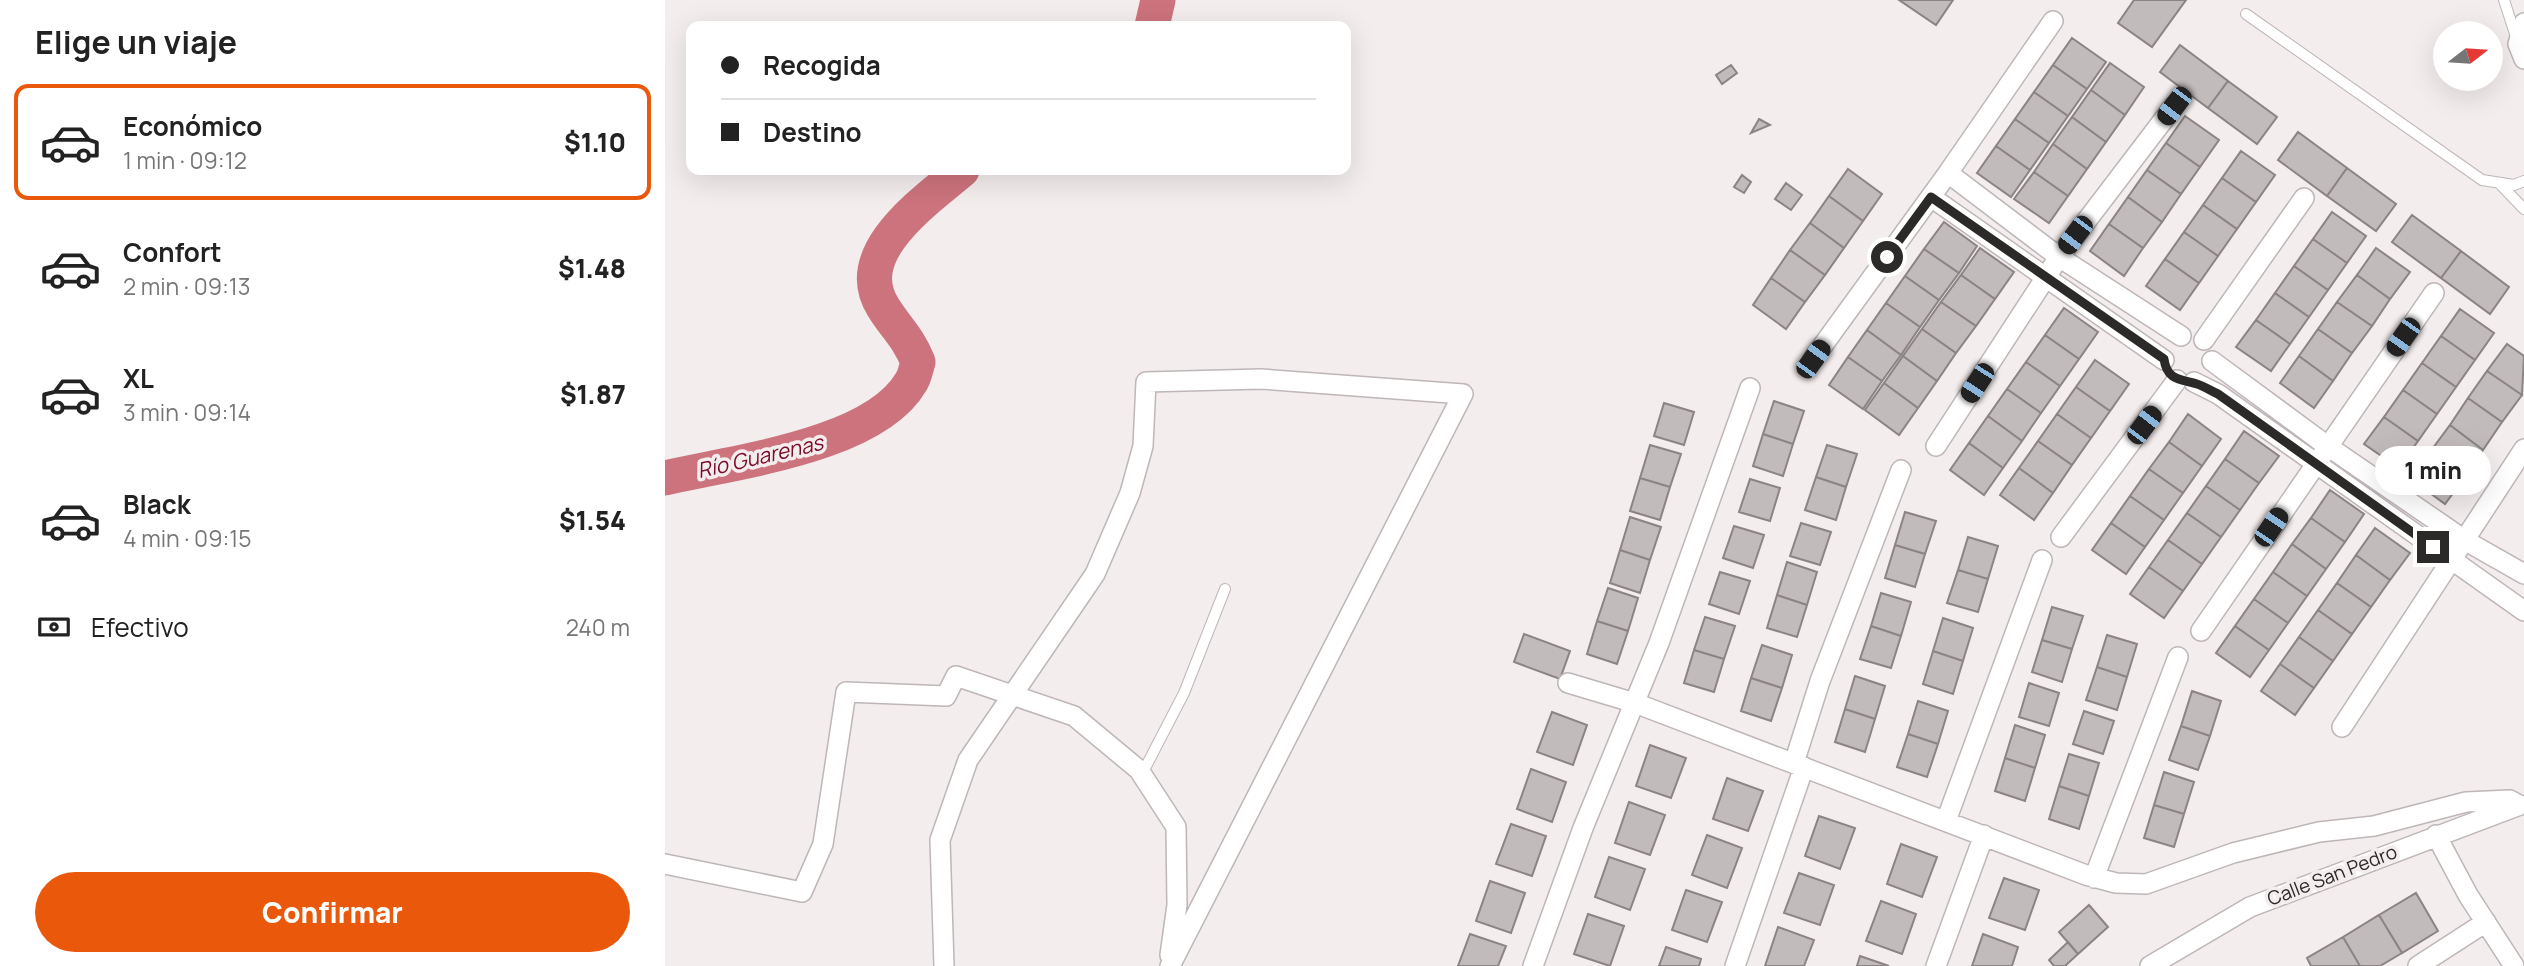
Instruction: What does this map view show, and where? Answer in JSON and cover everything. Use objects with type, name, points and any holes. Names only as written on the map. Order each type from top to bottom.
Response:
[{"type":"street","points":[[1813,359],[1931,197],[2053,21]]},
{"type":"street","points":[[2521,52],[2524,23]]},
{"type":"street","points":[[1936,446],[2059,257],[2174,106]]},
{"type":"street","points":[[1948,173],[2059,257],[2181,336],[2197,336],[2209,346],[2212,361],[2207,375],[2186,381],[2061,537]]},
{"type":"street","points":[[1931,197],[2164,359]]},
{"type":"street","points":[[2204,340],[2304,198]]},
{"type":"street","points":[[2201,631],[2326,445],[2434,293]]},
{"type":"street","points":[[2181,336],[2168,345],[2164,359],[2168,372],[2218,394],[2313,464],[2524,611]]},
{"type":"street","points":[[2212,361],[2326,445],[2466,541],[2524,574]]},
{"type":"street","points":[[944,966],[940,840],[968,760],[1095,574],[1130,493],[1143,446],[1146,382],[1261,379],[1463,394],[1169,966]]},
{"type":"street","points":[[1533,966],[1583,828],[1659,643],[1750,387]]},
{"type":"street","points":[[2342,727],[2524,449]]},
{"type":"street","points":[[1735,966],[1799,765],[1820,681],[1901,470]]},
{"type":"street","points":[[1946,821],[2042,560]]},
{"type":"street","points":[[2094,878],[2178,657]]},
{"type":"street","points":[[665,864],[802,892],[823,844],[846,692],[946,696],[956,676],[1074,716],[1142,774],[1176,827],[1177,905],[1169,966]]},
{"type":"street","points":[[1568,683],[1635,703],[2094,878],[2116,883],[2146,884],[2233,853],[2319,832],[2374,826],[2466,802],[2510,800],[2522,804]]},
{"type":"street","name":"Calle San Pedro","points":[[2150,966],[2250,907],[2522,804]]},
{"type":"street","points":[[1936,966],[1984,835]]},
{"type":"street","points":[[2436,835],[2514,966]]},
{"type":"street","points":[[2418,966],[2486,922]]},
{"type":"lane","points":[[2504,0],[2521,52]]},
{"type":"lane","points":[[2246,14],[2482,180],[2500,184],[2524,181]]},
{"type":"lane","points":[[2500,184],[2524,209]]},
{"type":"lane","points":[[1142,774],[1184,693],[1225,589]]},
{"type":"building","points":[[1899,0],[1953,0],[1936,25]]},
{"type":"building","points":[[2134,0],[2186,0],[2152,47],[2118,23]]},
{"type":"building","points":[[2072,38],[2106,62],[2087,89],[2053,65]]},
{"type":"building","points":[[2180,45],[2228,81],[2208,108],[2160,72]]},
{"type":"building","points":[[2110,63],[2144,87],[2125,115],[2091,90]]},
{"type":"building","points":[[1731,65],[1737,73],[1722,84],[1716,75]]},
{"type":"building","points":[[2053,65],[2087,89],[2068,116],[2034,92]]},
{"type":"building","points":[[2228,81],[2277,117],[2257,144],[2208,108]]},
{"type":"building","points":[[2091,90],[2125,115],[2106,142],[2072,117]]},
{"type":"building","points":[[2034,92],[2068,116],[2049,143],[2015,119]]},
{"type":"building","points":[[2185,116],[2219,140],[2200,167],[2166,143]]},
{"type":"building","points":[[2072,117],[2106,142],[2087,169],[2053,144]]},
{"type":"building","points":[[1759,119],[1770,125],[1751,133]]},
{"type":"building","points":[[2015,119],[2049,143],[2030,170],[1996,146]]},
{"type":"building","points":[[2298,132],[2347,168],[2327,196],[2278,160]]},
{"type":"building","points":[[2166,143],[2200,167],[2181,194],[2147,170]]},
{"type":"building","points":[[2053,144],[2087,169],[2068,196],[2034,172]]},
{"type":"building","points":[[1996,146],[2030,170],[2011,197],[1977,173]]},
{"type":"building","points":[[2241,151],[2275,175],[2256,202],[2222,178]]},
{"type":"building","points":[[2347,168],[2396,204],[2376,231],[2327,196]]},
{"type":"building","points":[[1848,169],[1882,194],[1863,221],[1829,196]]},
{"type":"building","points":[[2147,170],[2181,194],[2162,222],[2128,197]]},
{"type":"building","points":[[2034,172],[2068,196],[2049,223],[2014,199]]},
{"type":"building","points":[[1742,175],[1751,182],[1744,193],[1734,187]]},
{"type":"building","points":[[2222,178],[2256,202],[2237,229],[2203,205]]},
{"type":"building","points":[[1786,183],[1802,195],[1791,210],[1775,199]]},
{"type":"building","points":[[1829,196],[1863,221],[1844,248],[1810,223]]},
{"type":"building","points":[[2128,197],[2162,222],[2143,248],[2109,224]]},
{"type":"building","points":[[2203,205],[2237,229],[2218,256],[2184,232]]},
{"type":"building","points":[[2332,212],[2366,236],[2347,263],[2313,239]]},
{"type":"building","points":[[2412,215],[2461,251],[2441,278],[2392,242]]},
{"type":"building","points":[[1944,222],[1977,246],[1959,273],[1924,249]]},
{"type":"building","points":[[1810,223],[1844,248],[1825,275],[1790,250]]},
{"type":"building","points":[[2109,224],[2143,248],[2124,276],[2090,251]]},
{"type":"building","points":[[2184,232],[2218,256],[2199,283],[2165,259]]},
{"type":"building","points":[[2313,239],[2347,263],[2328,290],[2294,266]]},
{"type":"building","points":[[1980,248],[2014,272],[1995,299],[1961,275]]},
{"type":"building","points":[[2376,248],[2410,272],[2390,299],[2357,275]]},
{"type":"building","points":[[1924,249],[1959,273],[1939,300],[1905,276]]},
{"type":"building","points":[[1790,250],[1825,275],[1805,302],[1771,278]]},
{"type":"building","points":[[2461,251],[2509,287],[2490,314],[2441,278]]},
{"type":"building","points":[[2165,259],[2199,283],[2180,310],[2146,286]]},
{"type":"building","points":[[2294,266],[2328,290],[2309,317],[2275,293]]},
{"type":"building","points":[[1961,275],[1995,299],[1976,326],[1941,302]]},
{"type":"building","points":[[2357,275],[2390,299],[2372,326],[2337,302]]},
{"type":"building","points":[[1905,276],[1939,300],[1920,327],[1886,303]]},
{"type":"building","points":[[1771,278],[1805,302],[1786,329],[1753,305]]},
{"type":"building","points":[[2275,293],[2309,317],[2290,344],[2256,320]]},
{"type":"building","points":[[1941,302],[1976,326],[1956,353],[1922,329]]},
{"type":"building","points":[[2337,302],[2372,326],[2352,353],[2318,329]]},
{"type":"building","points":[[1886,303],[1920,327],[1901,355],[1867,330]]},
{"type":"building","points":[[2064,308],[2098,332],[2079,359],[2045,335]]},
{"type":"building","points":[[2460,309],[2494,333],[2475,360],[2441,336]]},
{"type":"building","points":[[2256,320],[2290,344],[2271,371],[2236,347]]},
{"type":"building","points":[[1922,329],[1956,353],[1937,381],[1903,356]]},
{"type":"building","points":[[2318,329],[2352,353],[2333,381],[2299,356]]},
{"type":"building","points":[[1867,330],[1901,355],[1882,381],[1848,357]]},
{"type":"building","points":[[2045,335],[2079,359],[2060,386],[2026,362]]},
{"type":"building","points":[[2441,336],[2475,360],[2456,387],[2422,363]]},
{"type":"building","points":[[2507,344],[2524,356],[2522,395],[2487,371]]},
{"type":"building","points":[[1903,356],[1937,381],[1918,408],[1884,383]]},
{"type":"building","points":[[2299,356],[2333,381],[2314,408],[2280,383]]},
{"type":"building","points":[[1848,357],[1882,381],[1863,409],[1829,385]]},
{"type":"building","points":[[2095,360],[2129,384],[2110,411],[2076,387]]},
{"type":"building","points":[[2026,362],[2060,386],[2041,413],[2007,389]]},
{"type":"building","points":[[2422,363],[2456,387],[2437,414],[2403,390]]},
{"type":"building","points":[[2487,371],[2522,395],[2502,422],[2468,398]]},
{"type":"building","points":[[1884,383],[1918,408],[1899,435],[1865,410]]},
{"type":"building","points":[[2076,387],[2110,411],[2091,438],[2057,414]]},
{"type":"building","points":[[2007,389],[2041,413],[2022,441],[1988,416]]},
{"type":"building","points":[[2403,390],[2437,414],[2418,441],[2384,417]]},
{"type":"building","points":[[2468,398],[2502,422],[2483,450],[2450,425]]},
{"type":"building","points":[[1774,401],[1804,411],[1793,444],[1763,434]]},
{"type":"building","points":[[1664,403],[1694,412],[1684,445],[1654,436]]},
{"type":"building","points":[[2057,414],[2091,438],[2072,465],[2038,441]]},
{"type":"building","points":[[2188,414],[2221,439],[2202,466],[2169,442]]},
{"type":"building","points":[[1988,416],[2022,441],[2003,468],[1969,443]]},
{"type":"building","points":[[2384,417],[2418,441],[2399,468],[2364,444]]},
{"type":"building","points":[[2450,425],[2483,450],[2465,477],[2430,452]]},
{"type":"building","points":[[2244,431],[2279,456],[2259,483],[2225,459]]},
{"type":"building","points":[[1763,434],[1793,444],[1783,476],[1753,466]]},
{"type":"building","points":[[2038,441],[2072,465],[2053,493],[2019,468]]},
{"type":"building","points":[[2169,442],[2202,466],[2183,493],[2149,469]]},
{"type":"building","points":[[1969,443],[2003,468],[1984,495],[1950,470]]},
{"type":"building","points":[[1650,445],[1681,454],[1670,487],[1640,478]]},
{"type":"building","points":[[1827,445],[1857,454],[1846,487],[1816,477]]},
{"type":"building","points":[[2430,452],[2465,477],[2445,504],[2411,479]]},
{"type":"building","points":[[2225,459],[2259,483],[2240,510],[2206,486]]},
{"type":"building","points":[[2019,468],[2053,493],[2034,520],[2000,495]]},
{"type":"building","points":[[2149,469],[2183,493],[2164,520],[2130,496]]},
{"type":"building","points":[[1816,477],[1846,487],[1836,520],[1805,510]]},
{"type":"building","points":[[1640,478],[1670,487],[1660,520],[1630,511]]},
{"type":"building","points":[[1750,479],[1780,488],[1770,521],[1739,512]]},
{"type":"building","points":[[2206,486],[2240,510],[2221,537],[2187,513]]},
{"type":"building","points":[[2330,490],[2364,514],[2345,542],[2311,518]]},
{"type":"building","points":[[2130,496],[2164,520],[2145,547],[2111,523]]},
{"type":"building","points":[[1905,512],[1936,521],[1925,554],[1895,545]]},
{"type":"building","points":[[2187,513],[2221,537],[2202,564],[2168,540]]},
{"type":"building","points":[[1630,517],[1661,527],[1650,560],[1620,550]]},
{"type":"building","points":[[2311,518],[2345,542],[2326,569],[2292,544]]},
{"type":"building","points":[[1801,523],[1831,532],[1820,565],[1790,556]]},
{"type":"building","points":[[2111,523],[2145,547],[2126,574],[2092,550]]},
{"type":"building","points":[[1734,526],[1764,535],[1753,568],[1723,558]]},
{"type":"building","points":[[2375,528],[2410,553],[2390,580],[2356,555]]},
{"type":"building","points":[[1968,537],[1998,546],[1988,579],[1958,570]]},
{"type":"building","points":[[2168,540],[2202,564],[2183,591],[2149,567]]},
{"type":"building","points":[[2292,544],[2326,569],[2307,596],[2273,572]]},
{"type":"building","points":[[1895,545],[1925,554],[1915,587],[1885,578]]},
{"type":"building","points":[[1620,550],[1650,560],[1640,593],[1610,583]]},
{"type":"building","points":[[2356,555],[2390,580],[2371,607],[2337,583]]},
{"type":"building","points":[[1787,562],[1817,572],[1807,605],[1777,595]]},
{"type":"building","points":[[2149,567],[2183,591],[2164,618],[2130,594]]},
{"type":"building","points":[[1958,570],[1988,579],[1978,612],[1947,603]]},
{"type":"building","points":[[1720,572],[1750,581],[1739,614],[1709,604]]},
{"type":"building","points":[[2273,572],[2307,596],[2288,623],[2254,599]]},
{"type":"building","points":[[2337,583],[2371,607],[2352,634],[2318,610]]},
{"type":"building","points":[[1608,588],[1638,598],[1628,631],[1597,621]]},
{"type":"building","points":[[1881,593],[1911,602],[1901,636],[1871,626]]},
{"type":"building","points":[[1777,595],[1807,605],[1797,637],[1767,628]]},
{"type":"building","points":[[2254,599],[2288,623],[2269,650],[2235,626]]},
{"type":"building","points":[[2052,607],[2083,616],[2072,649],[2042,640]]},
{"type":"building","points":[[2318,610],[2352,634],[2333,661],[2299,637]]},
{"type":"building","points":[[1705,617],[1735,626],[1724,659],[1694,650]]},
{"type":"building","points":[[1943,618],[1973,628],[1963,661],[1933,651]]},
{"type":"building","points":[[1597,621],[1628,631],[1617,664],[1587,654]]},
{"type":"building","points":[[1871,626],[1901,636],[1891,668],[1860,659]]},
{"type":"building","points":[[2235,626],[2269,650],[2250,677],[2216,653]]},
{"type":"building","points":[[1524,634],[1570,651],[1560,679],[1514,662]]},
{"type":"building","points":[[2107,635],[2137,644],[2127,677],[2097,667]]},
{"type":"building","points":[[2299,637],[2333,661],[2314,688],[2280,664]]},
{"type":"building","points":[[2042,640],[2072,649],[2062,682],[2032,672]]},
{"type":"building","points":[[1762,645],[1792,655],[1782,688],[1751,678]]},
{"type":"building","points":[[1694,650],[1724,659],[1714,692],[1684,683]]},
{"type":"building","points":[[1933,651],[1963,661],[1953,694],[1923,684]]},
{"type":"building","points":[[2280,664],[2314,688],[2295,715],[2261,691]]},
{"type":"building","points":[[2097,667],[2127,677],[2117,710],[2086,700]]},
{"type":"building","points":[[1855,676],[1885,686],[1875,719],[1845,709]]},
{"type":"building","points":[[1751,678],[1782,688],[1771,721],[1741,711]]},
{"type":"building","points":[[2029,683],[2059,693],[2049,726],[2019,717]]},
{"type":"building","points":[[2192,691],[2221,701],[2210,736],[2181,726]]},
{"type":"building","points":[[1918,701],[1948,711],[1938,744],[1908,734]]},
{"type":"building","points":[[1845,709],[1875,719],[1865,752],[1835,742]]},
{"type":"building","points":[[2084,711],[2114,721],[2103,754],[2073,744]]},
{"type":"building","points":[[1552,712],[1587,725],[1573,765],[1537,752]]},
{"type":"building","points":[[2015,725],[2045,735],[2035,768],[2005,758]]},
{"type":"building","points":[[2181,726],[2210,736],[2198,770],[2169,760]]},
{"type":"building","points":[[1908,734],[1938,744],[1927,777],[1897,767]]},
{"type":"building","points":[[1650,745],[1686,758],[1671,798],[1636,786]]},
{"type":"building","points":[[2069,754],[2099,763],[2089,796],[2059,786]]},
{"type":"building","points":[[2005,758],[2035,768],[2025,801],[1995,791]]},
{"type":"building","points":[[1531,769],[1566,782],[1552,822],[1517,809]]},
{"type":"building","points":[[2164,772],[2194,782],[2184,814],[2154,805]]},
{"type":"building","points":[[1727,778],[1763,791],[1748,831],[1713,819]]},
{"type":"building","points":[[2059,786],[2089,796],[2079,829],[2049,819]]},
{"type":"building","points":[[1629,802],[1665,815],[1650,855],[1615,843]]},
{"type":"building","points":[[2154,805],[2184,814],[2174,847],[2144,838]]},
{"type":"building","points":[[1819,816],[1855,828],[1840,869],[1805,856]]},
{"type":"building","points":[[1511,824],[1546,836],[1532,876],[1496,864]]},
{"type":"building","points":[[1707,835],[1742,848],[1727,888],[1692,875]]},
{"type":"building","points":[[1901,844],[1937,857],[1922,897],[1887,884]]},
{"type":"building","points":[[1609,857],[1645,869],[1630,910],[1595,897]]},
{"type":"building","points":[[1799,873],[1834,885],[1820,925],[1784,913]]},
{"type":"building","points":[[2004,878],[2039,890],[2025,930],[1989,918]]},
{"type":"building","points":[[1490,881],[1525,893],[1511,933],[1476,921]]},
{"type":"building","points":[[1686,890],[1722,902],[1707,942],[1672,930]]},
{"type":"building","points":[[2416,893],[2438,931],[2402,953],[2379,915]]},
{"type":"building","points":[[1881,901],[1916,914],[1902,954],[1866,941]]},
{"type":"building","points":[[2089,905],[2108,927],[2078,954],[2059,932]]},
{"type":"building","points":[[1588,914],[1624,926],[1610,966],[1574,954]]},
{"type":"building","points":[[2379,915],[2402,953],[2380,966],[2360,966],[2343,937]]},
{"type":"building","points":[[1778,927],[1814,940],[1804,966],[1765,966]]},
{"type":"building","points":[[1470,934],[1506,946],[1498,966],[1458,966]]},
{"type":"building","points":[[1983,934],[2018,947],[2012,966],[1972,966]]},
{"type":"building","points":[[2343,937],[2360,966],[2311,966],[2307,958]]},
{"type":"building","points":[[2068,942],[2078,954],[2065,966],[2054,966],[2049,960]]},
{"type":"building","points":[[1666,947],[1701,959],[1699,966],[1659,966]]},
{"type":"building","points":[[1860,956],[1889,966],[1857,966]]},
{"type":"waterway","name":"Río Guarenas","points":[[1153,21],[1158,0]]},
{"type":"waterway","name":"Río Guarenas","points":[[665,478],[800,448],[867,422],[893,404],[911,382],[918,362],[906,339],[883,307],[875,287],[876,267],[896,230],[912,212],[956,175]]},
{"type":"route","points":[[1887,257],[1931,197],[2164,359],[2172,377],[2218,394],[2433,547]]}]
